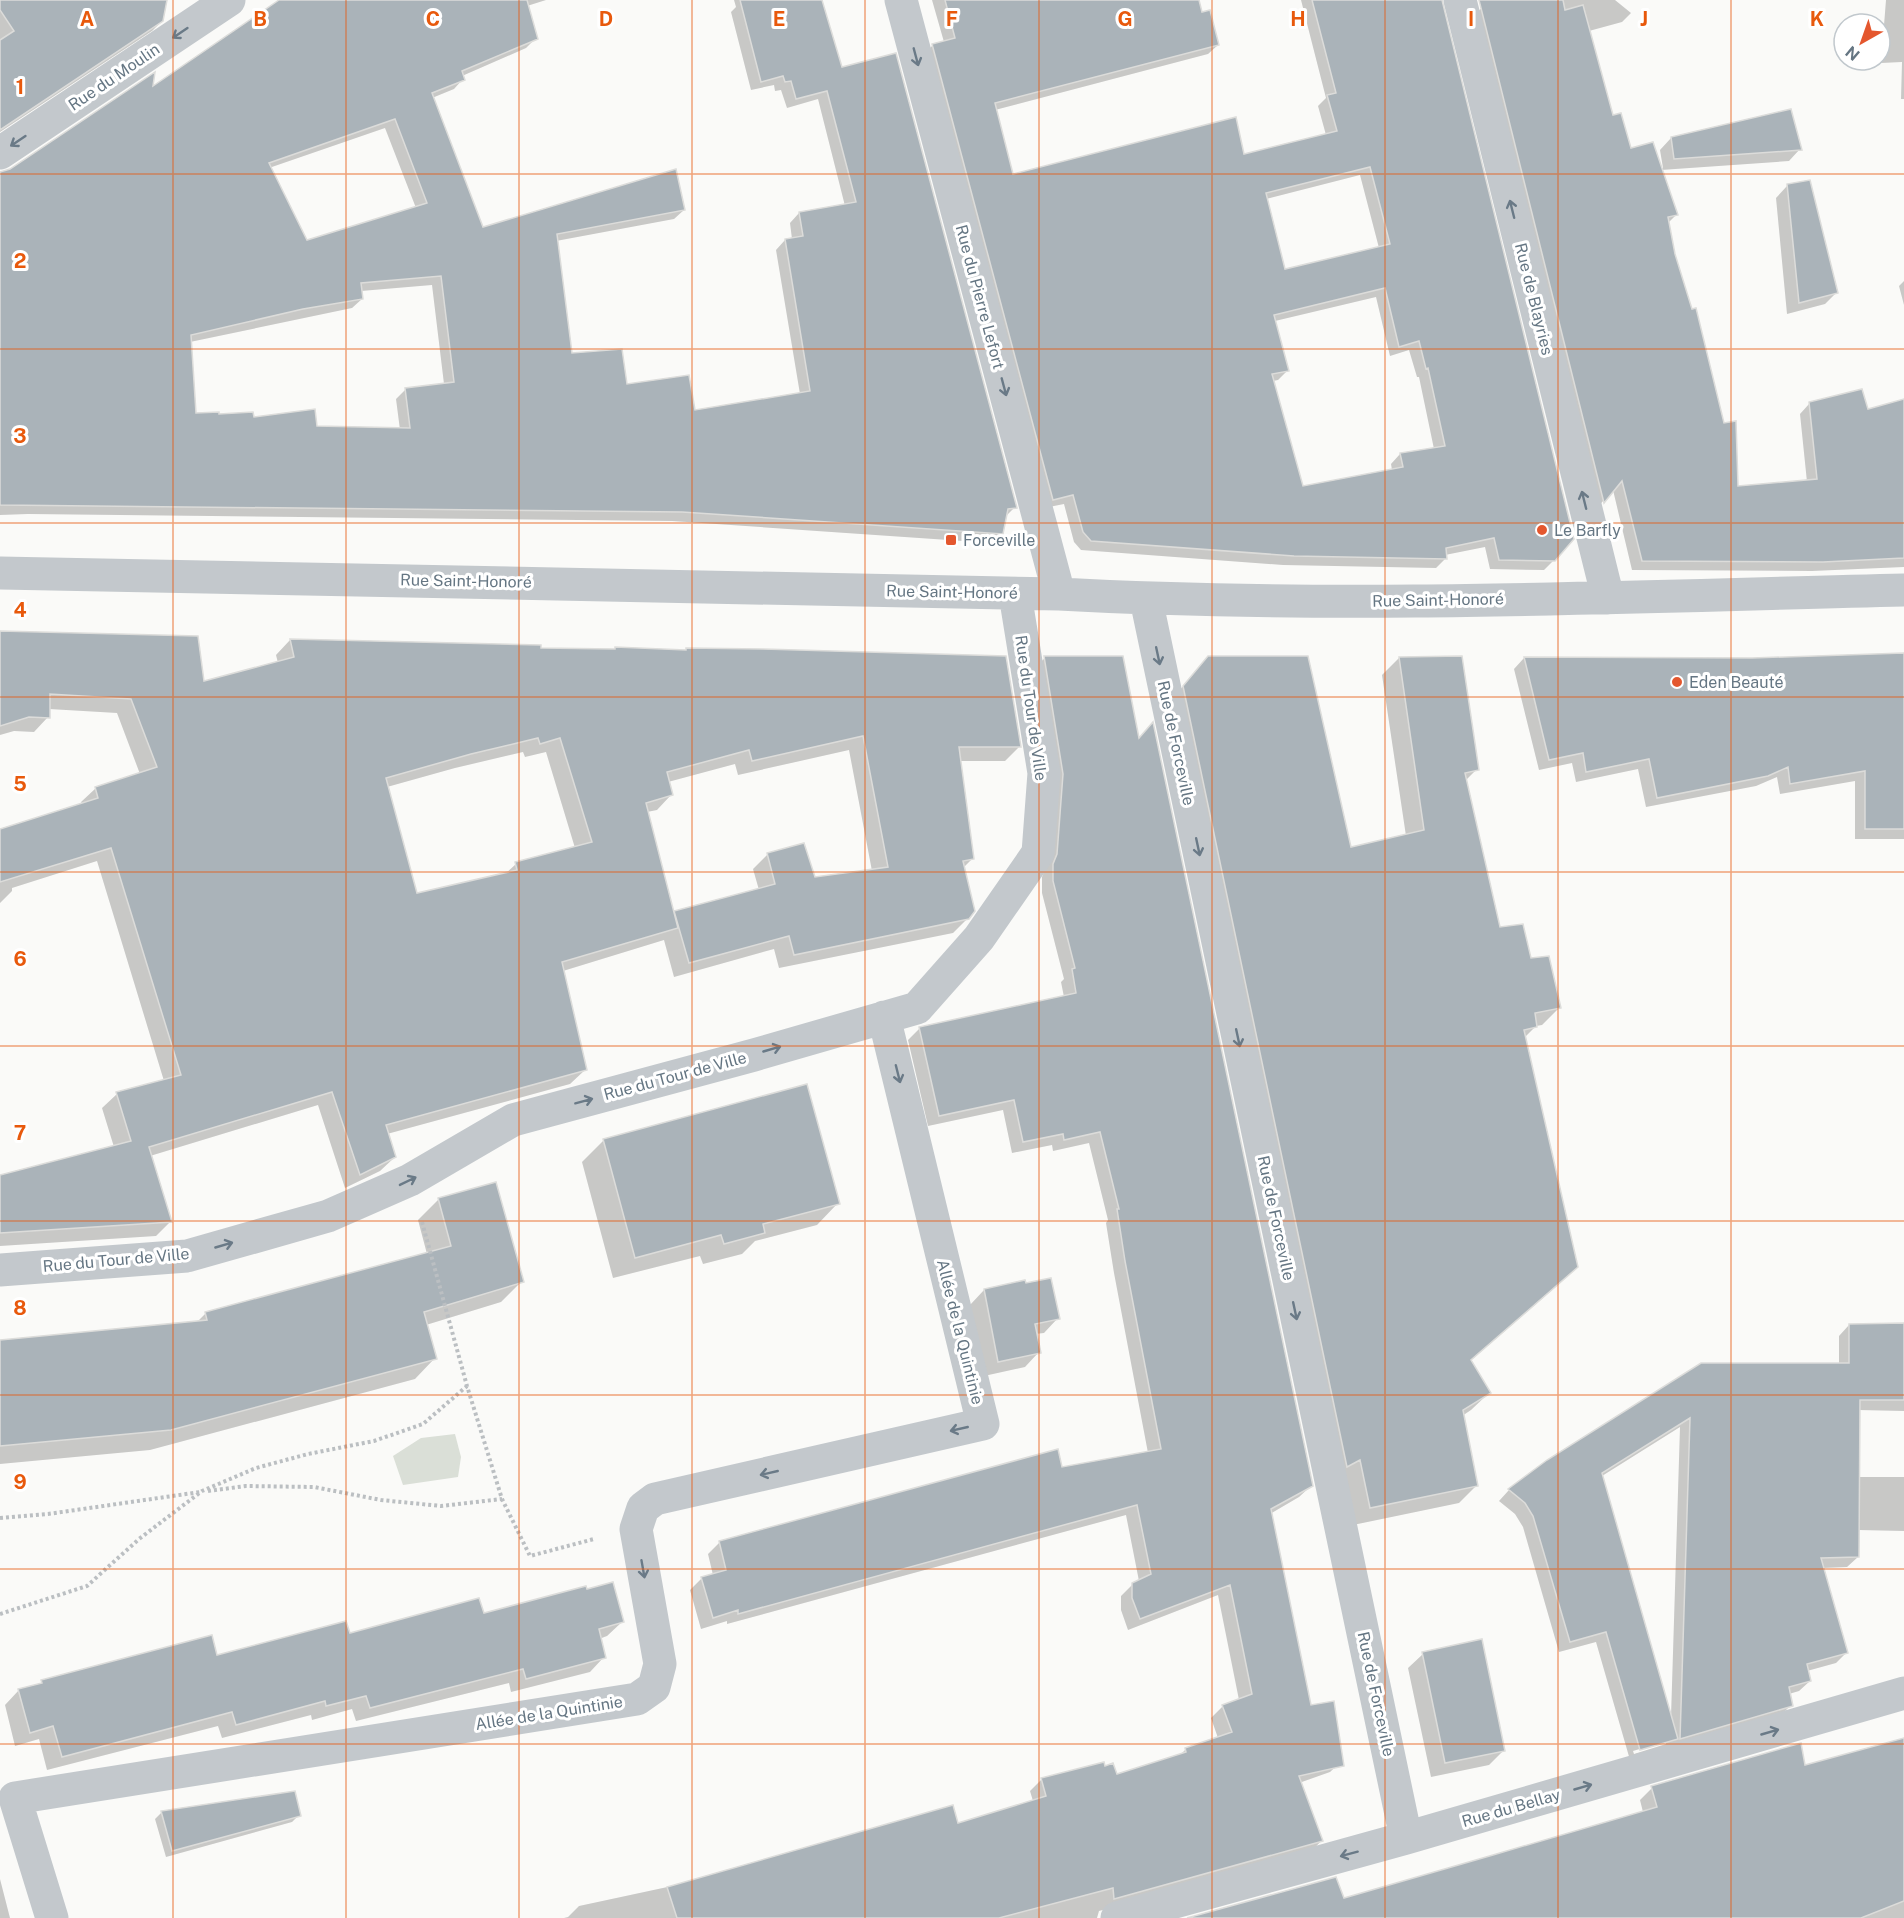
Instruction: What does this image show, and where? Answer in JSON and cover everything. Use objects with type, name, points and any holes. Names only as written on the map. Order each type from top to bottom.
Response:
[{"type":"street","name":"Rue du Pierre Lefort","points":[[901,0],[1059,594]]},
{"type":"street","name":"Rue de Blayries","points":[[1460,0],[1608,598]]},
{"type":"street","name":"Rue du Moulin","points":[[0,153],[216,3]]},
{"type":"street","name":"Rue Saint-Honoré","points":[[0,573],[1059,594],[1146,599],[1334,602],[1904,590]]},
{"type":"street","name":"Rue du Tour de Ville","points":[[0,1270],[187,1256],[328,1216],[410,1180],[513,1120],[916,1008],[979,938],[1038,853],[1044,773],[1015,594]]},
{"type":"street","name":"Rue de Forceville","points":[[1146,599],[1406,1838]]},
{"type":"street","name":"Allée de la Quintinie","points":[[52,1918],[15,1798],[637,1699],[654,1687],[660,1664],[636,1529],[643,1508],[655,1499],[982,1424],[884,1017]]},
{"type":"street","name":"Rue du Bellay","points":[[1118,1918],[1406,1838],[1904,1693]]},
{"type":"path","points":[[423,1225],[467,1386],[502,1499],[530,1556],[636,1529]]},
{"type":"path","points":[[0,1614],[87,1586],[139,1539],[202,1491],[256,1468],[308,1454],[374,1441],[423,1424],[467,1386]]},
{"type":"path","points":[[0,1518],[246,1486],[314,1487],[381,1500],[441,1506],[502,1499]]},
{"type":"shaded area","points":[[455,1434],[461,1457],[458,1477],[403,1485],[393,1456],[421,1438]]},
{"type":"building","points":[[0,0],[167,0],[163,21],[0,130],[0,40],[14,31],[0,10]]},
{"type":"building","points":[[279,0],[527,0],[538,39],[462,71],[465,80],[432,93],[483,227],[676,169],[685,210],[557,234],[572,353],[622,349],[627,384],[689,375],[695,410],[810,391],[785,239],[803,236],[799,212],[856,202],[827,91],[796,99],[791,81],[785,82],[783,76],[761,82],[740,0],[822,0],[842,67],[896,53],[1017,508],[1008,509],[1003,534],[682,512],[0,505],[0,172],[10,169],[155,72],[153,86]],"holes":[[[395,119],[427,203],[307,240],[269,163]],[[441,276],[454,382],[405,388],[410,428],[317,426],[315,409],[254,417],[253,412],[196,413],[191,335],[303,309],[363,299],[361,283]]]},
{"type":"building","points":[[945,0],[1199,0],[1202,12],[1210,10],[1219,45],[995,103],[1013,174],[1236,117],[1244,154],[1337,131],[1327,95],[1336,93],[1312,0],[1442,0],[1574,539],[1555,561],[1499,560],[1494,538],[1446,548],[1447,559],[1294,556],[1091,541],[1083,532],[1073,495],[1053,500],[932,44],[955,38]],"holes":[[[1370,167],[1390,244],[1285,269],[1266,193]],[[1385,288],[1399,347],[1419,341],[1426,369],[1428,368],[1445,446],[1400,453],[1403,467],[1303,486],[1272,374],[1289,371],[1274,315]]]},
{"type":"building","points":[[1479,0],[1563,0],[1565,10],[1583,5],[1613,115],[1621,113],[1631,148],[1653,142],[1678,215],[1668,217],[1675,254],[1692,309],[1696,308],[1724,423],[1736,421],[1738,486],[1817,479],[1809,402],[1862,389],[1868,409],[1904,399],[1904,558],[1823,562],[1642,561],[1622,481],[1604,503]]},
{"type":"building","points":[[1791,109],[1802,150],[1674,159],[1671,137]]},
{"type":"building","points":[[1810,180],[1838,293],[1799,303],[1787,184]]},
{"type":"building","points":[[0,631],[198,636],[204,681],[294,657],[290,639],[541,645],[541,648],[763,649],[1006,656],[1021,747],[959,747],[974,859],[963,861],[975,911],[969,919],[794,955],[789,936],[689,963],[674,911],[775,884],[767,853],[804,843],[815,877],[888,867],[863,736],[752,761],[749,750],[667,772],[673,795],[646,803],[678,928],[562,962],[587,1070],[386,1125],[396,1157],[360,1175],[332,1092],[149,1147],[172,1222],[0,1233],[0,1175],[131,1141],[116,1092],[181,1075],[111,848],[0,882],[0,829],[98,798],[95,787],[157,767],[131,699],[50,694],[50,718],[29,717],[0,726]],"holes":[[[538,738],[540,744],[560,738],[592,842],[515,862],[517,870],[417,893],[386,778]]]},
{"type":"building","points":[[1904,653],[1904,829],[1865,829],[1865,771],[1790,784],[1788,767],[1768,776],[1657,798],[1649,759],[1586,772],[1583,753],[1549,760],[1524,657],[1752,658]]},
{"type":"building","points":[[1044,656],[1123,656],[1139,738],[1153,722],[1313,1486],[1271,1509],[1311,1705],[1334,1701],[1344,1766],[1299,1776],[1323,1841],[1114,1899],[1113,1888],[999,1918],[677,1918],[667,1887],[953,1805],[958,1823],[1046,1796],[1041,1778],[1104,1762],[1105,1766],[1113,1763],[1117,1774],[1186,1752],[1185,1748],[1232,1732],[1222,1705],[1252,1694],[1230,1585],[1140,1619],[1132,1598],[1132,1583],[1151,1574],[1137,1505],[738,1614],[738,1610],[713,1618],[701,1577],[726,1570],[719,1541],[1058,1449],[1062,1467],[1161,1449],[1125,1261],[1117,1209],[1119,1209],[1100,1132],[1064,1140],[1063,1134],[1023,1142],[1014,1100],[939,1116],[919,1027],[1076,993],[1072,969],[1075,968],[1053,881],[1063,774]]},
{"type":"building","points":[[1208,656],[1308,656],[1351,847],[1424,830],[1399,657],[1462,656],[1479,770],[1465,773],[1500,927],[1523,924],[1531,958],[1549,956],[1561,1008],[1535,1013],[1537,1027],[1524,1030],[1578,1267],[1471,1360],[1491,1393],[1463,1410],[1478,1486],[1370,1508],[1360,1460],[1347,1467],[1183,686]]},
{"type":"building","points":[[807,1084],[840,1204],[763,1224],[765,1233],[724,1244],[721,1235],[635,1258],[603,1139]]},
{"type":"building","points":[[496,1182],[524,1282],[424,1312],[437,1359],[171,1430],[0,1446],[0,1340],[207,1320],[205,1312],[451,1246],[438,1198]]},
{"type":"building","points":[[1051,1278],[1060,1319],[1035,1324],[1041,1353],[998,1362],[984,1289],[1025,1280],[1026,1283]]},
{"type":"building","points":[[1904,1323],[1904,1400],[1860,1400],[1859,1557],[1821,1558],[1848,1653],[1807,1664],[1811,1681],[1789,1687],[1793,1706],[1680,1739],[1690,1418],[1602,1473],[1678,1739],[1640,1750],[1606,1632],[1570,1642],[1533,1516],[1525,1503],[1508,1489],[1547,1460],[1701,1363],[1849,1363],[1849,1324]]},
{"type":"building","points":[[613,1582],[624,1622],[599,1629],[606,1658],[526,1679],[523,1669],[370,1708],[366,1696],[326,1706],[325,1701],[236,1725],[232,1712],[62,1757],[53,1726],[30,1733],[18,1689],[42,1683],[41,1680],[212,1635],[217,1655],[346,1621],[350,1633],[479,1598],[484,1613],[586,1586],[587,1589]]},
{"type":"building","points":[[1482,1639],[1505,1751],[1445,1763],[1422,1652]]},
{"type":"building","points":[[1904,1738],[1904,1901],[1861,1918],[1187,1918],[1336,1877],[1344,1898],[1657,1807],[1651,1786],[1801,1743],[1805,1765]]},
{"type":"building","points":[[295,1791],[301,1816],[172,1851],[161,1811]]},
{"type":"place","name":"Le Barfly","points":[[1542,530]]},
{"type":"place","name":"Forceville","points":[[951,540]]},
{"type":"place","name":"Eden Beauté","points":[[1677,682]]}]
